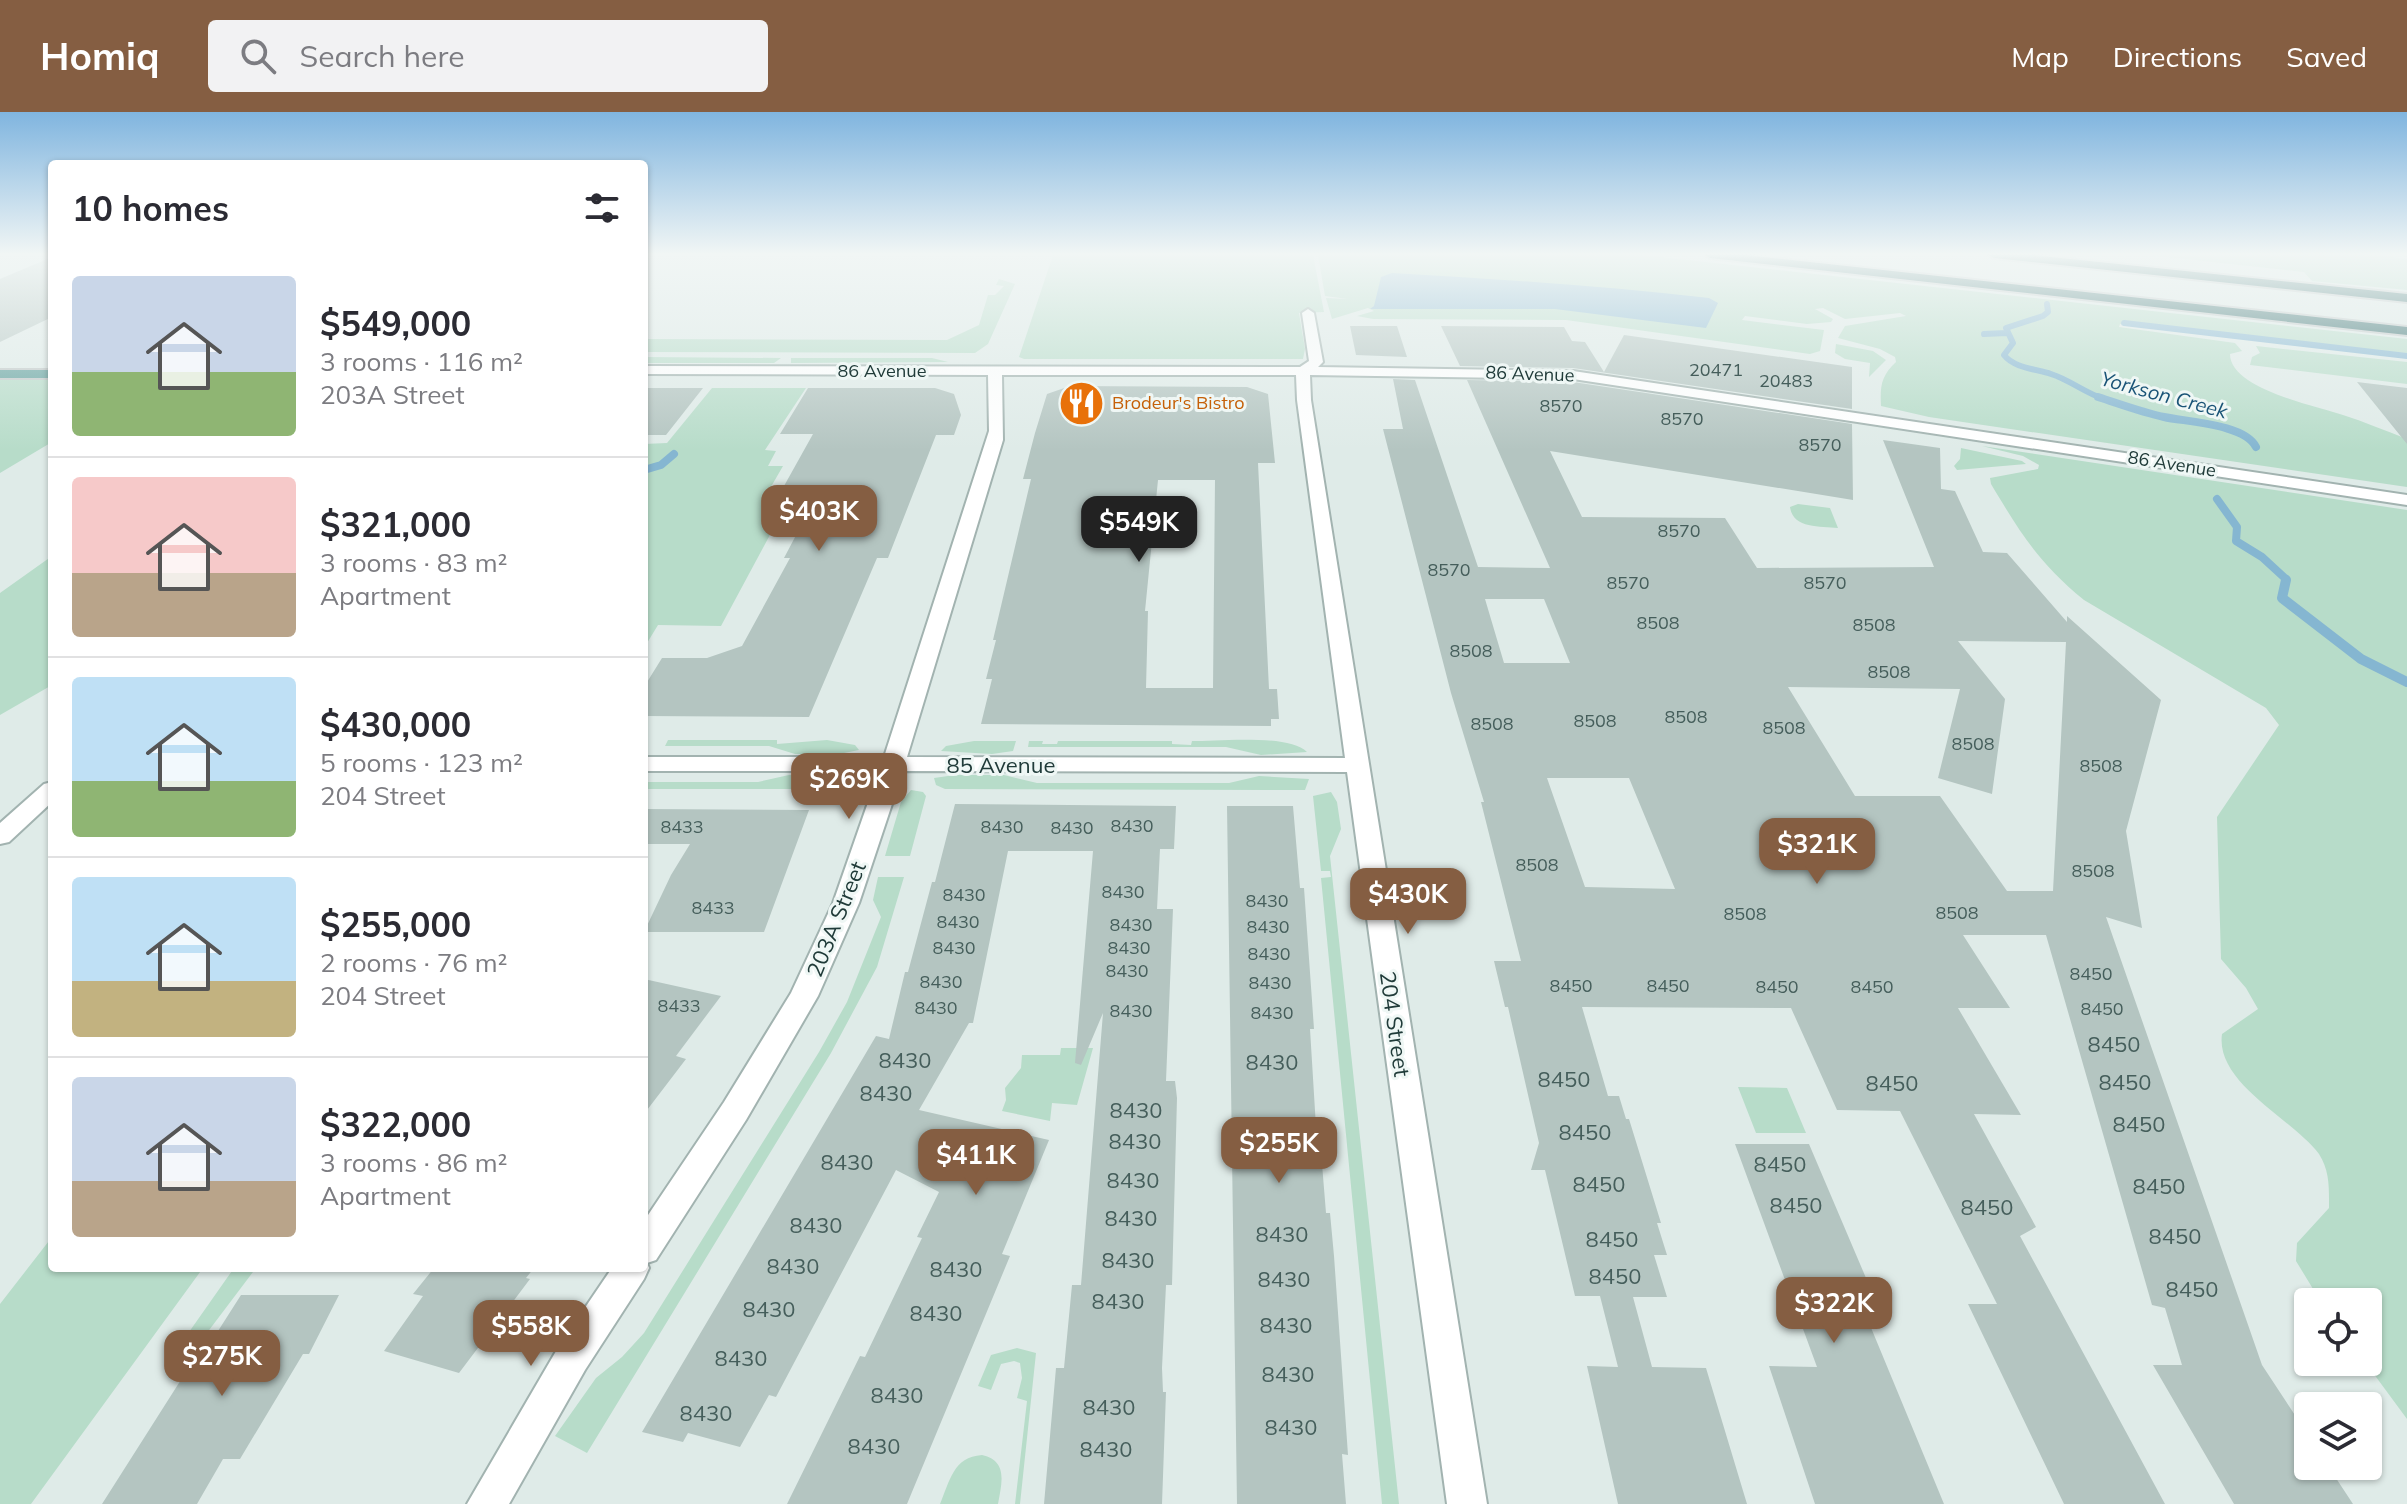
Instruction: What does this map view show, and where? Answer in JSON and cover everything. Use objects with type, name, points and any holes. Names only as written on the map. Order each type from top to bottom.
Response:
[{"type":"highway","points":[[2306,320],[2407,331]]},
{"type":"highway","points":[[2319,320],[2407,331]]},
{"type":"main road","points":[[0,362],[48,362]]},
{"type":"main road","points":[[0,374],[48,374]]},
{"type":"street","name":"204 Street","points":[[1309,320],[1316,362],[1303,371],[1304,400],[1467,1504]]},
{"type":"street","name":"86 Avenue","points":[[648,370],[1503,372],[1597,377],[2407,500]]},
{"type":"street","name":"203A Street","points":[[648,1243],[735,1111],[804,996],[846,903],[894,764],[995,440],[998,421],[993,402],[995,371]]},
{"type":"street","name":"85 Avenue","points":[[648,764],[1358,765]]},
{"type":"street","points":[[0,836],[48,793]]},
{"type":"street","points":[[487,1504],[572,1358],[629,1272]]},
{"type":"green space","points":[[981,320],[999,320],[988,344],[975,353],[648,352],[648,339],[947,340],[979,325]]},
{"type":"green space","points":[[1031,320],[1300,320],[1305,349],[1303,359],[1019,357]]},
{"type":"green space","points":[[1558,320],[1742,320],[1824,330],[1820,351],[1810,354]]},
{"type":"green space","points":[[1776,320],[1832,320],[1807,324]]},
{"type":"green space","points":[[1882,320],[2234,320],[2407,339],[2407,357],[2120,324],[2119,327],[2235,343],[2242,351],[2230,354],[2234,366],[2259,386],[2407,439],[2407,487],[1929,417],[1881,406],[1882,382],[1896,362],[1895,357],[1880,349],[1838,338],[1845,326]]},
{"type":"green space","points":[[1836,344],[1873,351],[1886,360],[1869,377],[1870,363],[1845,359],[1835,353]]},
{"type":"green space","points":[[2256,346],[2407,362],[2407,384],[2250,365],[2252,357],[2260,353]]},
{"type":"green space","points":[[648,357],[781,358],[774,363],[648,363]]},
{"type":"green space","points":[[791,358],[932,358],[948,362],[791,363]]},
{"type":"green space","points":[[0,380],[48,380],[48,444],[0,473]]},
{"type":"green space","points":[[712,388],[806,388],[765,450],[776,451],[768,466],[783,466],[768,492],[793,492],[721,626],[658,625],[648,641],[648,444],[667,443]]},
{"type":"green space","points":[[1982,446],[2407,510],[2407,1419],[2375,1376],[2382,1376],[2382,1288],[2312,1288],[2296,1261],[2297,1243],[2329,1208],[2328,1180],[2323,1160],[2307,1141],[2243,1084],[2223,1052],[2222,1034],[2258,1009],[2246,988],[2221,959],[2217,817],[2279,725],[2266,708],[2084,600],[2054,573],[2012,518],[1991,484],[1990,478],[2038,469],[2039,465],[2023,456]]},
{"type":"green space","points":[[1961,448],[2026,464],[1957,470],[1954,466],[1960,459]]},
{"type":"green space","points":[[1798,504],[1830,508],[1838,528],[1802,523],[1792,514],[1790,507]]},
{"type":"green space","points":[[48,559],[48,687],[0,715],[0,593]]},
{"type":"green space","points":[[668,740],[777,740],[777,744],[827,740],[855,745],[859,750],[839,754],[795,754],[769,746],[665,746]]},
{"type":"green space","points":[[1253,740],[1285,743],[1307,752],[1261,755],[1226,747],[1028,747],[1029,741],[1057,744],[1058,741],[1172,741],[1172,744],[1191,745],[1192,741]]},
{"type":"green space","points":[[974,741],[1016,741],[1013,751],[992,754],[941,751],[946,746]]},
{"type":"green space","points":[[789,775],[846,778],[842,785],[827,789],[648,789],[648,782],[758,782]]},
{"type":"green space","points":[[1004,775],[1037,783],[1229,783],[1259,776],[1309,779],[1305,790],[945,789],[936,785],[934,778]]},
{"type":"green space","points":[[911,790],[923,792],[926,796],[910,856],[885,856],[901,802]]},
{"type":"green space","points":[[1331,792],[1337,802],[1341,829],[1330,856],[1399,1504],[1382,1504],[1321,878],[1331,877],[1330,871],[1321,871],[1313,796]]},
{"type":"green space","points":[[878,877],[904,877],[877,967],[831,1053],[587,1453],[555,1436],[596,1378],[622,1357],[644,1333],[819,1052],[847,1002],[881,917],[873,900]]},
{"type":"green space","points":[[1061,1048],[1093,1048],[1077,1105],[1052,1103],[1050,1121],[1002,1111],[1006,1100],[1005,1088],[1021,1068],[1022,1055],[1060,1055]]},
{"type":"green space","points":[[1738,1087],[1787,1088],[1806,1133],[1756,1133]]},
{"type":"green space","points":[[48,1242],[48,1272],[200,1272],[31,1504],[0,1504],[0,1304]]},
{"type":"green space","points":[[231,1272],[253,1272],[185,1362],[168,1362]]},
{"type":"green space","points":[[1017,1348],[1036,1353],[1020,1504],[1015,1504],[1027,1401],[1017,1398],[1022,1378],[1020,1363],[1001,1364],[991,1390],[978,1386],[991,1355]]},
{"type":"green space","points":[[982,1455],[1000,1467],[1002,1480],[998,1504],[940,1504],[959,1465]]},
{"type":"water","points":[[1642,320],[1710,320],[1706,328]]},
{"type":"building","points":[[0,320],[46,320],[0,342]]},
{"type":"building","points":[[1350,326],[1397,326],[1407,357],[1356,355]]},
{"type":"building","points":[[1441,326],[1564,327],[1572,341],[1585,342],[1604,372],[1624,335],[1852,367],[1852,409],[1573,368],[1460,366]]},
{"type":"building","points":[[1393,379],[1415,380],[1478,567],[1550,568],[1467,380],[1573,382],[1852,424],[1853,500],[1550,451],[1582,517],[1725,518],[1757,568],[1934,567],[1883,440],[1940,448],[1941,489],[1955,491],[1983,552],[2007,553],[2067,622],[2067,616],[2161,700],[2126,831],[2142,928],[2106,917],[2262,1365],[2294,1414],[2294,1480],[2337,1480],[2353,1504],[2234,1504],[2153,1365],[2182,1365],[2165,1308],[2152,1305],[2046,935],[1963,935],[2010,1008],[1958,1008],[2021,1115],[1974,1114],[2036,1227],[2020,1236],[2165,1504],[2064,1504],[1968,1304],[1997,1304],[1900,1111],[1837,1110],[1791,1008],[1582,1007],[1608,1096],[1619,1096],[1626,1119],[1629,1119],[1661,1223],[1657,1223],[1667,1255],[1654,1255],[1667,1297],[1633,1297],[1652,1367],[1706,1368],[1747,1504],[1618,1504],[1587,1366],[1618,1367],[1600,1296],[1575,1296],[1545,1170],[1531,1170],[1539,1143],[1508,1007],[1505,1007],[1494,961],[1521,961],[1481,802],[1484,802],[1451,693],[1383,429],[1403,429]],"holes":[[[1485,599],[1544,599],[1570,663],[1504,663]],[[1958,641],[2066,642],[2053,891],[2007,891],[1940,796],[1855,796],[1788,687],[1960,689],[1938,778],[1992,794],[2005,699]],[[1547,778],[1629,778],[1675,889],[1585,887]]]},
{"type":"building","points":[[2357,382],[2407,388],[2407,444]]},
{"type":"building","points":[[1070,386],[1247,387],[1268,394],[1275,463],[1258,463],[1269,689],[1277,689],[1279,719],[1271,719],[1271,726],[981,724],[992,679],[986,679],[996,640],[993,640],[1031,479],[1023,479],[1047,394]],"holes":[[[1158,480],[1215,480],[1213,688],[1146,688],[1148,611],[1145,611]]]},
{"type":"building","points":[[648,388],[703,388],[666,435],[648,435]]},
{"type":"building","points":[[808,388],[935,388],[954,394],[961,415],[954,435],[936,435],[888,558],[877,558],[809,717],[648,716],[648,681],[662,658],[707,658],[742,646],[790,558],[784,558],[822,486],[784,486],[813,434],[780,434]]},
{"type":"building","points":[[955,804],[1176,806],[1174,849],[1160,849],[1157,909],[1173,909],[1166,1081],[1175,1081],[1177,1098],[1172,1285],[1166,1285],[1162,1368],[1163,1392],[1166,1392],[1162,1504],[1044,1504],[1056,1368],[1064,1368],[1072,1285],[1081,1285],[1103,1013],[1081,1065],[1075,1063],[1093,851],[1008,851],[973,1023],[969,1023],[919,1110],[1049,1140],[1002,1254],[1010,1256],[907,1504],[787,1504],[860,1356],[865,1357],[922,1238],[917,1237],[939,1192],[896,1170],[776,1397],[769,1395],[740,1447],[688,1433],[683,1442],[642,1432],[876,1036],[889,1039],[905,972],[908,972],[932,882],[935,882]]},
{"type":"building","points":[[1227,806],[1293,806],[1300,888],[1304,888],[1314,1029],[1310,1029],[1316,1127],[1319,1127],[1326,1213],[1330,1213],[1334,1256],[1348,1455],[1342,1454],[1346,1504],[1237,1504]]},
{"type":"building","points":[[648,809],[809,810],[764,932],[648,932],[648,924],[671,875],[690,844],[648,844]]},
{"type":"building","points":[[648,980],[721,996],[676,1056],[686,1059],[648,1109]]},
{"type":"building","points":[[1735,1144],[1809,1144],[1883,1318],[1867,1318],[1944,1504],[1815,1504],[1769,1366],[1817,1367]]},
{"type":"building","points":[[431,1272],[531,1272],[526,1278],[530,1279],[459,1373],[384,1351],[423,1296],[413,1294]]},
{"type":"building","points":[[241,1295],[339,1295],[309,1354],[303,1354],[240,1459],[223,1459],[197,1504],[102,1504],[205,1342],[211,1342]]},
{"type":"waterway","name":"Yorkson Creek","points":[[2031,320],[2006,328],[2013,343],[2004,355],[2019,365],[2058,377],[2103,399]]},
{"type":"waterway","points":[[2124,323],[2407,356]]},
{"type":"waterway","points":[[1984,334],[2007,333]]},
{"type":"waterway","name":"Yorkson Creek","points":[[2098,397],[2103,399]]},
{"type":"waterway","name":"Yorkson Creek","points":[[2103,399],[2155,415],[2228,429],[2250,439],[2256,447]]},
{"type":"waterway","points":[[648,469],[661,465],[674,454]]},
{"type":"waterway","name":"Yorkson Creek","points":[[2217,499],[2237,527],[2236,541],[2262,557],[2286,579],[2285,582]]},
{"type":"waterway","name":"Yorkson Creek","points":[[2286,580],[2282,598],[2361,659],[2407,682]]},
{"type":"place","name":"Brodeur's Bistro","points":[[1081,403]]}]
